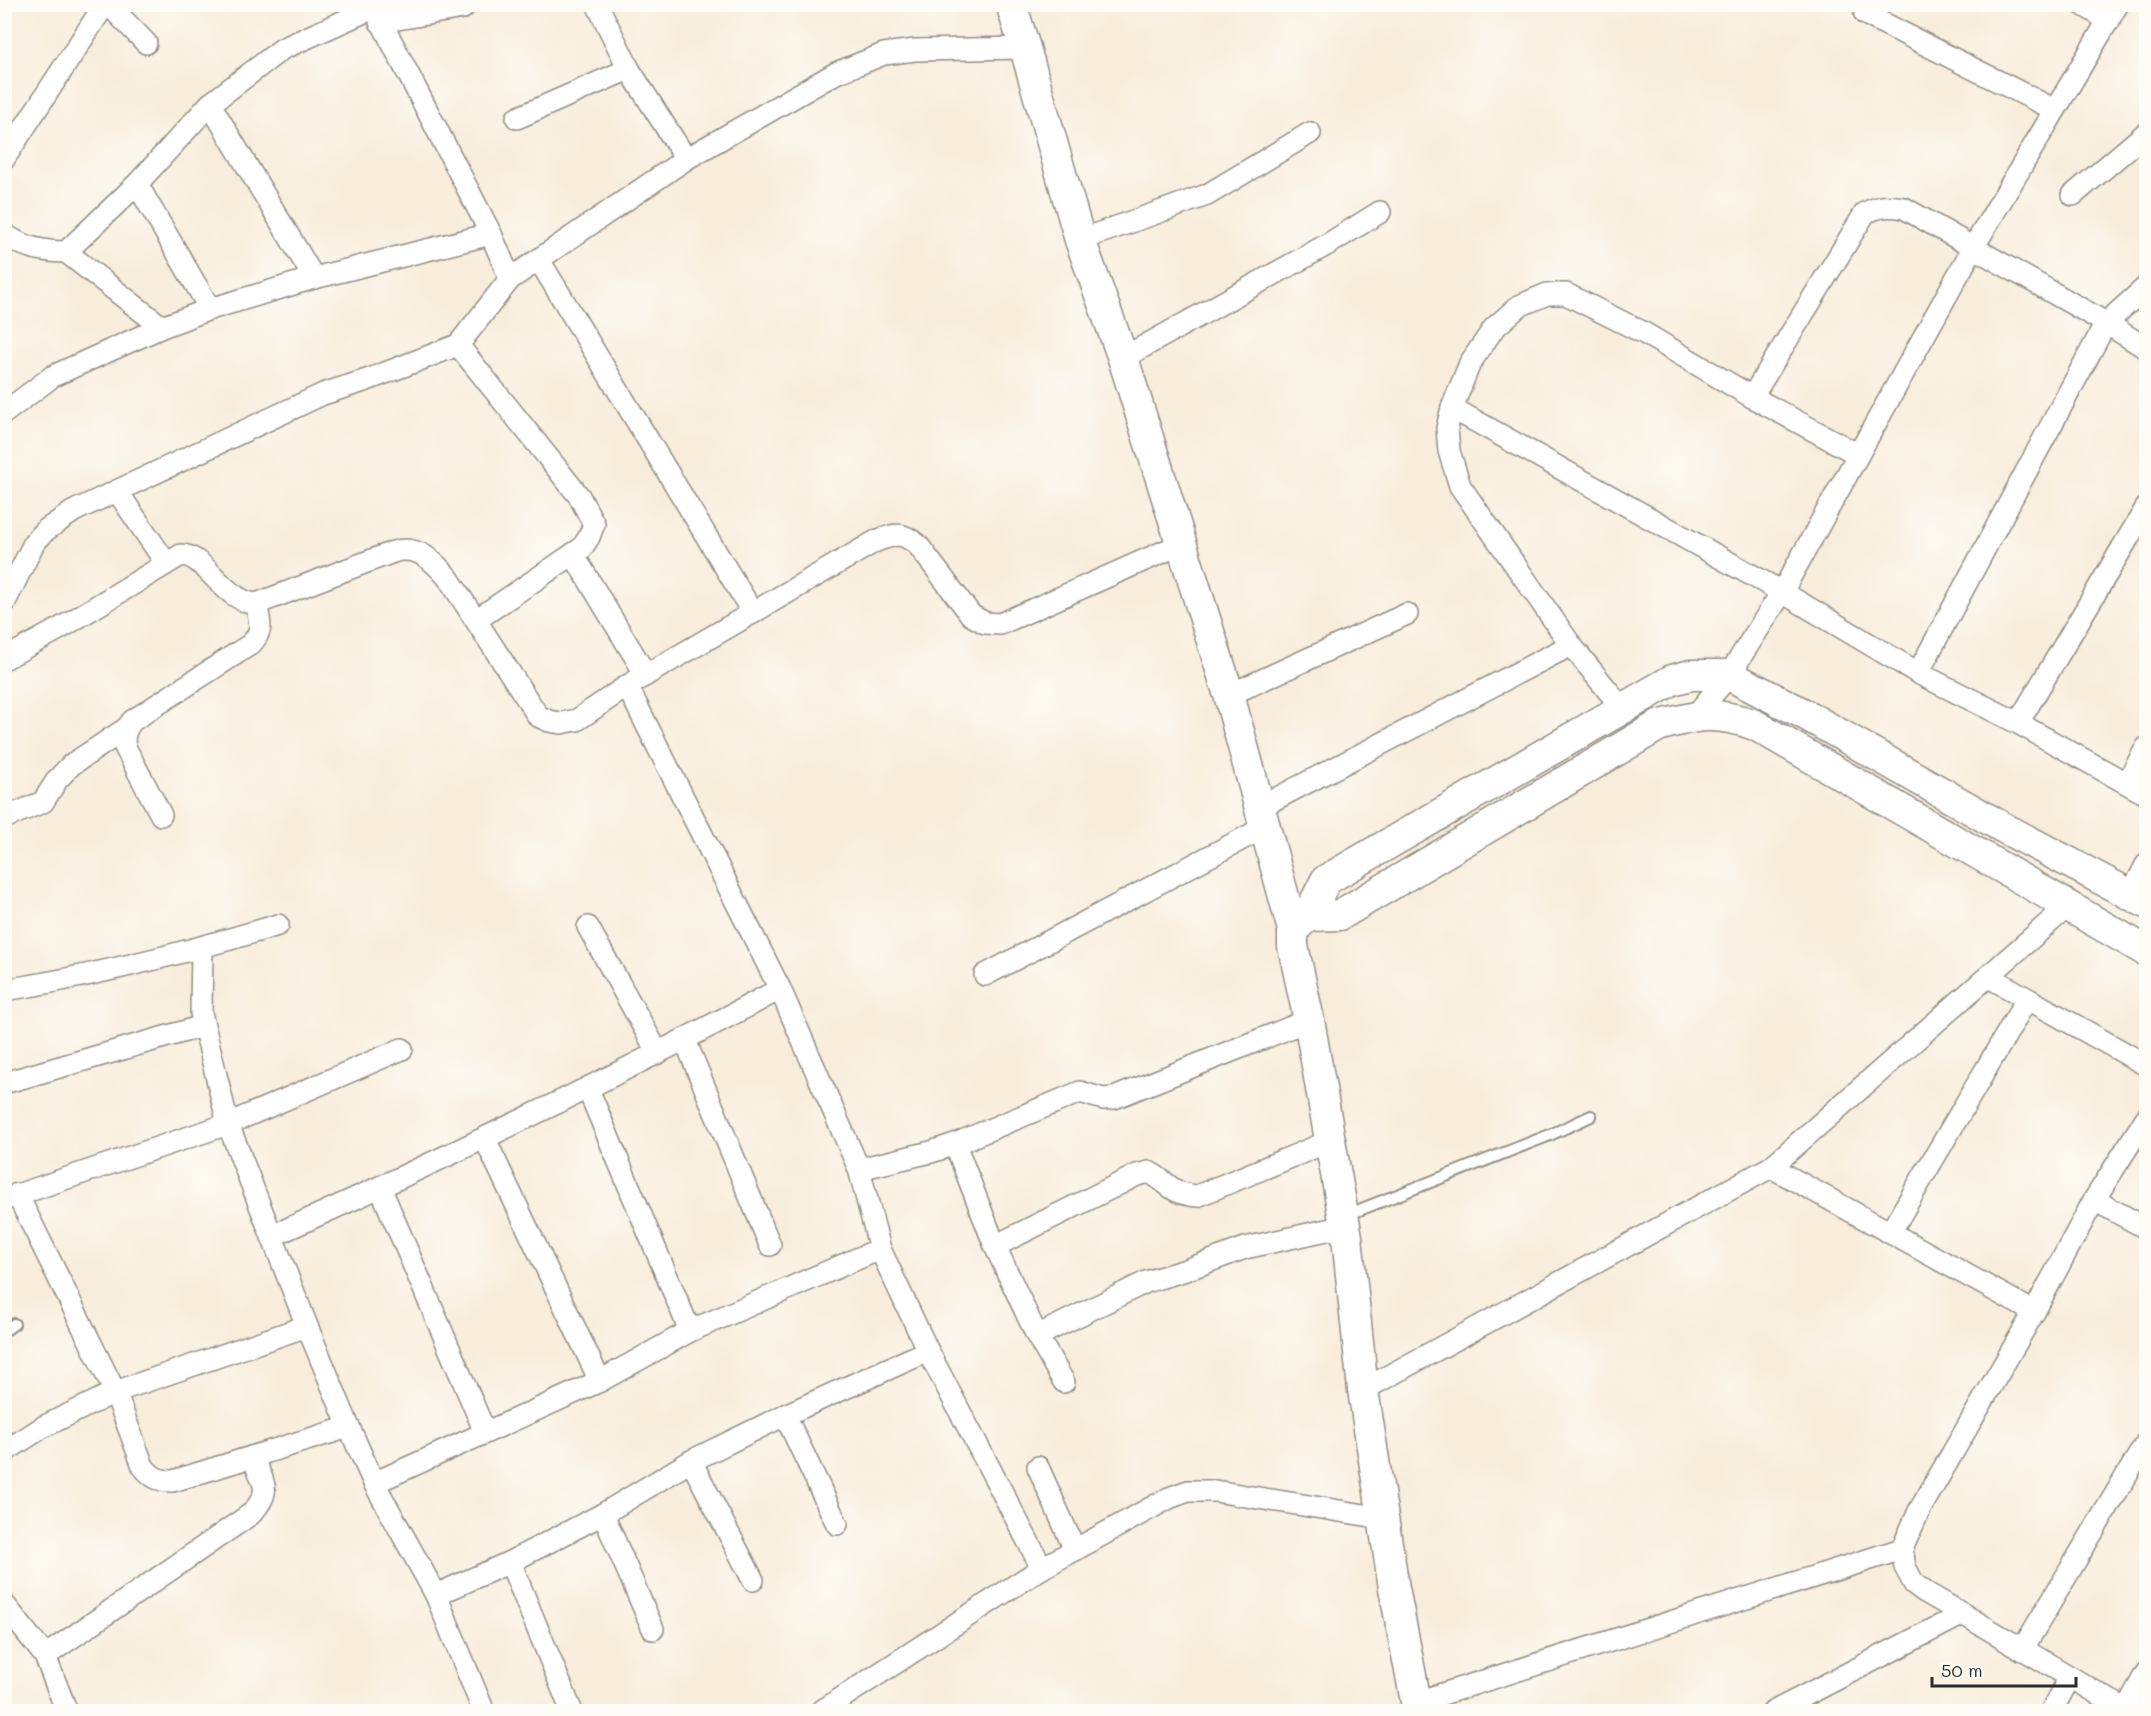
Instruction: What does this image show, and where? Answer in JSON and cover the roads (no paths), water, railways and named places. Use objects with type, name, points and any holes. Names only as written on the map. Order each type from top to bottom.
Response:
[{"type":"street","points":[[4,159],[106,4],[146,43]]},
{"type":"street","points":[[597,4],[629,69],[686,159]]},
{"type":"street","points":[[1011,4],[1080,240],[1123,357],[1229,695],[1263,817],[1300,923]]},
{"type":"street","points":[[1695,716],[1729,675],[1782,592],[1973,248],[2114,13],[2082,4]]},
{"type":"street","points":[[66,252],[137,184],[210,104],[282,49],[375,11],[462,8]]},
{"type":"street","points":[[375,11],[491,234],[510,279]]},
{"type":"street","points":[[1865,14],[2055,110]]},
{"type":"street","points":[[4,604],[34,543],[46,530],[74,511],[323,394],[367,380],[458,345],[510,279],[686,159],[836,73],[884,54],[915,50],[1025,48]]},
{"type":"street","points":[[517,118],[629,69]]},
{"type":"street","points":[[210,104],[314,278]]},
{"type":"street","points":[[1080,240],[1207,195],[1310,133]]},
{"type":"street","points":[[2073,195],[2146,133]]},
{"type":"street","points":[[137,184],[210,309]]},
{"type":"street","points":[[1752,397],[1865,213],[1877,207],[1904,208],[2106,322],[2146,348]]},
{"type":"street","points":[[1123,357],[1330,243],[1380,212]]},
{"type":"street","points":[[4,234],[15,242],[36,248],[66,252],[162,327]]},
{"type":"street","points":[[4,413],[53,376],[162,327],[210,309],[314,278],[491,234]]},
{"type":"street","points":[[539,260],[753,613]]},
{"type":"street","points":[[1918,673],[2106,322],[2146,287]]},
{"type":"street","points":[[1622,708],[1571,645],[1460,486],[1449,451],[1447,428],[1452,408],[1470,363],[1494,328],[1519,306],[1547,294],[1566,294],[1644,333],[1752,397],[1857,454]]},
{"type":"street","points":[[458,345],[587,508],[594,524],[586,542],[573,554],[476,620]]},
{"type":"street","points":[[1452,408],[1782,592],[1918,673],[2018,723],[2146,794]]},
{"type":"street","points":[[117,491],[166,563]]},
{"type":"street","points":[[2018,723],[2146,508]]},
{"type":"street","points":[[4,659],[59,629],[181,555],[189,555],[238,598],[246,603],[256,604],[393,552],[412,550],[423,554],[436,564],[449,579],[538,716],[561,723],[577,720],[627,686],[876,541],[896,533],[908,537],[918,545],[971,615],[985,622],[1000,624],[1181,544]]},
{"type":"street","points":[[573,554],[646,675]]},
{"type":"street","points":[[161,815],[125,747],[123,737],[127,728],[132,721],[251,644],[258,636],[260,629],[256,604]]},
{"type":"street","points":[[1229,695],[1407,614]]},
{"type":"street","points":[[985,975],[1571,645]]},
{"type":"street","points":[[1902,1549],[1418,1707],[1394,1588],[1363,1390],[1344,1221],[1309,1020],[1293,946],[1300,923],[1326,880],[1622,708],[1672,680],[1691,675],[1729,675],[1808,716],[2002,827],[2139,898],[2146,865]]},
{"type":"street","points":[[627,686],[780,989],[859,1169],[879,1248],[928,1351],[1042,1568]]},
{"type":"street","points":[[1300,923],[1340,915],[1658,726],[1695,716],[1732,717],[1755,725],[2146,951]]},
{"type":"street","points":[[4,818],[43,802],[70,765],[127,728]]},
{"type":"street","points":[[2127,782],[2146,748]]},
{"type":"street","points":[[1363,1390],[1771,1167],[2068,906]]},
{"type":"street","points":[[4,990],[56,983],[202,948],[278,925]]},
{"type":"street","points":[[588,927],[658,1053]]},
{"type":"street","points":[[202,948],[201,1013],[228,1124],[349,1426],[374,1483],[436,1595],[484,1712]]},
{"type":"street","points":[[1989,976],[2146,1065]]},
{"type":"street","points":[[272,1236],[485,1139],[588,1089],[780,989]]},
{"type":"street","points":[[1890,1233],[2027,999]]},
{"type":"street","points":[[859,1169],[955,1144],[1080,1092],[1103,1099],[1114,1098],[1309,1020]]},
{"type":"street","points":[[4,1083],[203,1026]]},
{"type":"street","points":[[685,1040],[770,1245]]},
{"type":"street","points":[[349,1426],[173,1481],[162,1481],[150,1475],[143,1466],[115,1392],[10,1197],[228,1124],[402,1049]]},
{"type":"street","points":[[588,1089],[690,1331]]},
{"type":"street","points":[[2146,1118],[2094,1200],[2034,1312],[1918,1511],[1902,1549],[1905,1567],[1914,1584],[2022,1650],[2128,1710],[2146,1673]]},
{"type":"street","points":[[485,1139],[600,1381]]},
{"type":"street","points":[[995,1246],[1137,1175],[1149,1172],[1160,1178],[1174,1192],[1197,1196],[1330,1141]]},
{"type":"street","points":[[955,1144],[995,1246],[1037,1336],[1064,1382]]},
{"type":"street","points":[[1771,1167],[2034,1312]]},
{"type":"street","points":[[380,1187],[485,1432]]},
{"type":"street","points":[[2094,1200],[2146,1228]]},
{"type":"street","points":[[1037,1336],[1146,1282],[1245,1248],[1344,1221]]},
{"type":"street","points":[[374,1483],[600,1381],[690,1331],[879,1248]]},
{"type":"street","points":[[4,1452],[43,1427],[115,1392],[307,1326]]},
{"type":"street","points":[[436,1595],[510,1562],[603,1514],[691,1461],[785,1415],[928,1351]]},
{"type":"street","points":[[785,1415],[837,1524]]},
{"type":"street","points":[[2022,1650],[2146,1443]]},
{"type":"street","points":[[45,1656],[251,1514],[263,1501],[266,1487],[252,1457]]},
{"type":"street","points":[[691,1461],[753,1580]]},
{"type":"street","points":[[1038,1467],[1075,1550]]},
{"type":"street","points":[[820,1712],[1042,1568],[1169,1498],[1188,1491],[1215,1491],[1383,1518]]},
{"type":"street","points":[[603,1514],[653,1629]]},
{"type":"street","points":[[510,1562],[572,1712]]},
{"type":"street","points":[[4,1604],[45,1656],[67,1712]]},
{"type":"street","points":[[1773,1712],[1963,1614]]},
{"type":"street","points":[[2051,1712],[2070,1677]]},
{"type":"lane","points":[[1344,1221],[1591,1116]]},
{"type":"lane","points":[[4,1331],[14,1324]]}]
